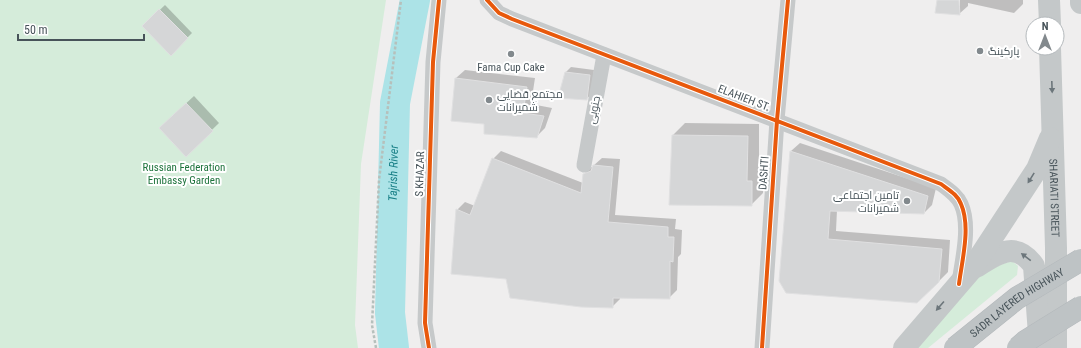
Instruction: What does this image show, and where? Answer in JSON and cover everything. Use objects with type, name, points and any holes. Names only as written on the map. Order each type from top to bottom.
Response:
[{"type":"highway","points":[[1014,293],[1081,254]]},
{"type":"highway","name":"SADR LAYERED HIGHWAY","points":[[956,348],[1017,298],[1081,260]]},
{"type":"highway","points":[[1081,307],[1026,341],[1028,348],[1081,316]]},
{"type":"main road","points":[[1049,0],[1050,16]]},
{"type":"main road","name":"SHARIATI STREET","points":[[1050,56],[1056,248],[1056,348]]},
{"type":"main road","points":[[904,348],[965,277],[1037,169],[1053,130]]},
{"type":"main road","points":[[965,277],[996,254],[1011,250],[1028,257],[1034,266],[1028,348]]},
{"type":"street","name":"S KHAZAR","points":[[429,348],[425,323],[432,62],[439,0]]},
{"type":"street","name":"ELAHIEH ST.","points":[[487,0],[499,12],[512,19],[941,184],[953,192],[961,202],[965,217],[965,277]]},
{"type":"street","name":"DASHTI","points":[[762,348],[777,120],[788,0]]},
{"type":"street","name":"جنوبی","points":[[584,165],[604,55]]},
{"type":"path","points":[[376,348],[372,325],[379,180],[401,0]]},
{"type":"green space","name":"Russian Federation Embassy Garden","points":[[0,0],[386,0],[361,164],[355,325],[358,348],[0,348]]},
{"type":"green space","points":[[1012,261],[1018,266],[1017,275],[928,348],[913,348],[945,309],[969,285],[982,275]]},
{"type":"building","points":[[937,0],[959,0],[960,15],[935,13]]},
{"type":"building","points":[[159,9],[188,38],[171,56],[142,26]]},
{"type":"building","points":[[565,72],[590,75],[587,100],[558,98]]},
{"type":"building","name":"مجتمع قضایی شمیرانات","points":[[455,78],[527,87],[523,113],[544,116],[537,138],[484,134],[484,124],[451,121]]},
{"type":"building","points":[[186,103],[213,131],[186,157],[159,128]]},
{"type":"building","points":[[672,135],[748,136],[747,181],[752,181],[752,206],[669,205]]},
{"type":"building","points":[[790,151],[928,196],[924,214],[830,211],[828,239],[942,249],[939,282],[917,303],[786,293],[779,281]]},
{"type":"building","points":[[492,158],[581,193],[583,174],[591,171],[593,165],[613,167],[608,222],[668,227],[668,237],[674,237],[673,262],[670,261],[670,299],[613,298],[613,308],[581,307],[510,298],[506,279],[451,274],[456,209],[470,215]]},
{"type":"waterway","name":"Tajrish River","points":[[394,348],[390,313],[395,103],[415,0]]},
{"type":"cycle path","points":[[429,348],[425,323],[433,62],[439,0]]},
{"type":"cycle path","points":[[487,0],[499,13],[512,19],[941,184],[958,198],[964,213],[966,233],[959,284]]},
{"type":"cycle path","points":[[762,348],[777,120],[788,0]]},
{"type":"place","name":"پارکینگ","points":[[980,51]]},
{"type":"place","name":"Fama Cup Cake","points":[[511,54]]},
{"type":"place","name":"مجتمع قضایی شمیرانات","points":[[489,100]]},
{"type":"place","name":"تامین اجتماعی شمیرانات","points":[[907,201]]}]
